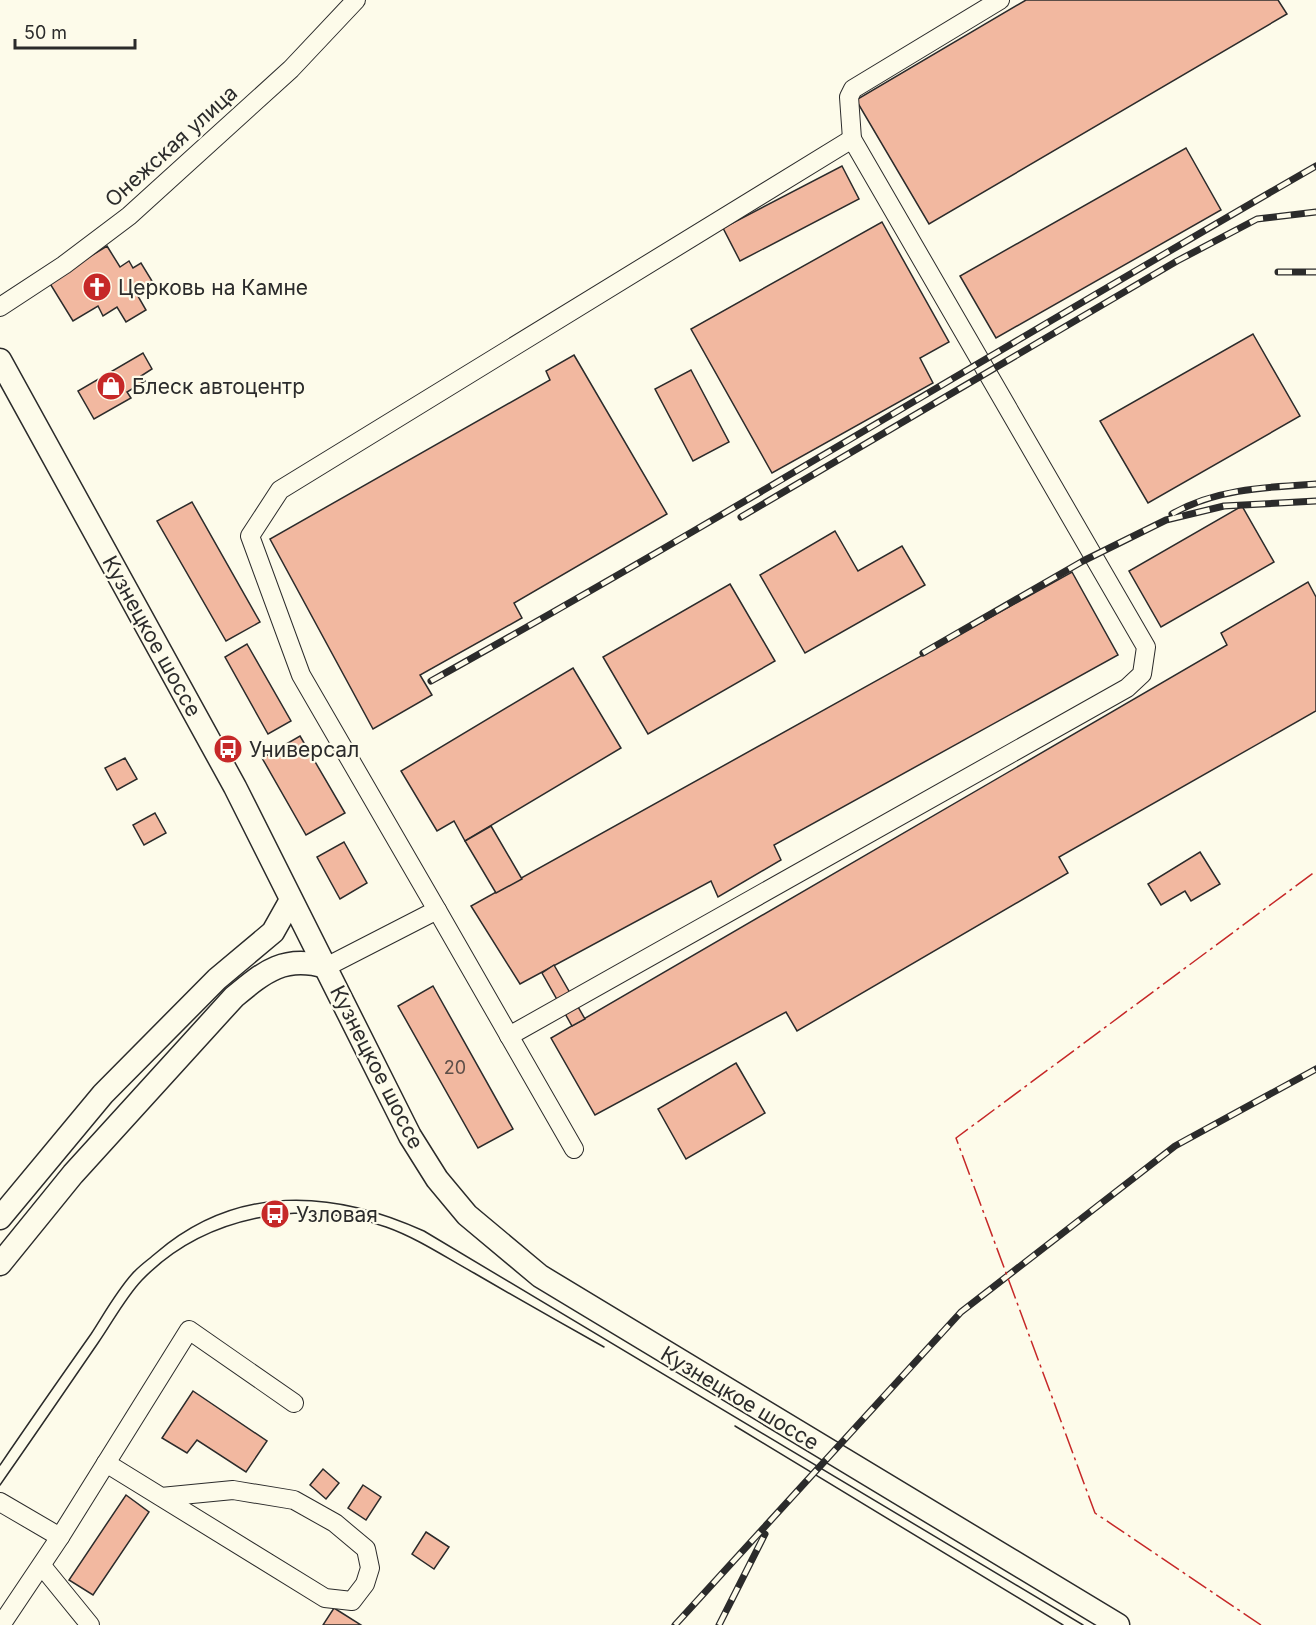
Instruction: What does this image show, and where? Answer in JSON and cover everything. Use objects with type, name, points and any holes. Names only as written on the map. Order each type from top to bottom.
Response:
[{"type":"main road","name":"Кузнецкое шоссе","points":[[1,363],[235,787],[410,1136],[467,1215],[540,1276],[1118,1625]]},
{"type":"main road","points":[[0,1218],[103,1094],[217,979],[273,932],[291,900]]},
{"type":"main road","points":[[0,1264],[81,1166],[234,997],[251,983],[283,964],[300,961],[327,967]]},
{"type":"street","name":"Онежская улица","points":[[0,306],[64,266],[129,216],[291,69],[356,0]]},
{"type":"street","points":[[509,1036],[1127,688],[1142,674],[1146,646],[852,139],[849,97],[853,89],[1000,0]]},
{"type":"street","points":[[574,1149],[301,675],[250,536],[280,490],[852,139]]},
{"type":"street","points":[[327,967],[437,910]]},
{"type":"street","points":[[1,1625],[42,1566],[189,1330],[294,1403]]},
{"type":"street","points":[[106,1463],[161,1497],[325,1598],[352,1601],[365,1584],[370,1568],[366,1549],[335,1523],[294,1500],[233,1490],[161,1497]]},
{"type":"street","points":[[0,1502],[60,1537]]},
{"type":"street","points":[[42,1566],[90,1625]]},
{"type":"building","points":[[1026,0],[1278,0],[1287,14],[929,224],[856,100]]},
{"type":"building","points":[[1186,148],[1221,210],[996,338],[960,276]]},
{"type":"building","points":[[842,166],[859,199],[740,261],[723,228]]},
{"type":"building","points":[[882,222],[949,342],[920,358],[933,383],[772,473],[691,329]]},
{"type":"building","name":"Церковь на Камне","points":[[107,246],[120,267],[129,261],[133,268],[141,263],[152,281],[135,291],[146,310],[126,322],[117,307],[103,316],[98,306],[73,321],[49,282]]},
{"type":"building","points":[[1253,334],[1300,416],[1148,503],[1100,421]]},
{"type":"building","name":"Блеск автоцентр","points":[[143,353],[152,369],[141,376],[145,381],[127,392],[131,398],[94,419],[78,391]]},
{"type":"building","points":[[574,355],[667,514],[514,603],[522,618],[420,675],[432,695],[373,729],[270,539],[550,380],[546,371]]},
{"type":"building","points":[[691,370],[729,442],[693,461],[655,389]]},
{"type":"building","points":[[192,502],[260,622],[226,641],[157,521]]},
{"type":"building","points":[[1242,506],[1274,562],[1161,627],[1129,571]]},
{"type":"building","points":[[835,531],[858,571],[902,546],[925,585],[805,653],[760,575]]},
{"type":"building","points":[[1072,572],[1118,655],[774,845],[781,860],[718,897],[711,881],[520,984],[471,906]]},
{"type":"building","points":[[1308,582],[1316,597],[1316,711],[1059,857],[1068,873],[797,1031],[786,1012],[595,1115],[551,1038],[1227,645],[1221,633]]},
{"type":"building","points":[[730,584],[775,661],[648,734],[603,657]]},
{"type":"building","points":[[247,644],[291,721],[268,734],[225,657]]},
{"type":"building","points":[[573,668],[621,748],[465,841],[454,821],[437,831],[401,771]]},
{"type":"building","points":[[300,736],[345,813],[306,835],[262,758]]},
{"type":"building","points":[[125,758],[137,779],[117,790],[105,768]]},
{"type":"building","points":[[155,813],[166,833],[144,845],[133,825]]},
{"type":"building","points":[[491,826],[522,879],[496,893],[465,841]]},
{"type":"building","points":[[344,842],[367,883],[340,899],[317,857]]},
{"type":"building","points":[[1200,852],[1220,884],[1191,901],[1185,891],[1161,905],[1148,884]]},
{"type":"building","points":[[554,965],[585,1019],[572,1026],[542,973]]},
{"type":"building","points":[[433,986],[513,1129],[478,1148],[398,1006]]},
{"type":"building","points":[[736,1063],[765,1113],[686,1159],[658,1109]]},
{"type":"building","points":[[193,1391],[267,1441],[246,1472],[197,1440],[187,1453],[162,1438]]},
{"type":"building","points":[[323,1469],[339,1483],[326,1499],[310,1485]]},
{"type":"building","points":[[363,1485],[381,1497],[366,1520],[348,1508]]},
{"type":"building","points":[[126,1495],[149,1512],[93,1595],[69,1580]]},
{"type":"building","points":[[426,1532],[449,1547],[434,1569],[412,1554]]},
{"type":"building","points":[[334,1608],[361,1625],[323,1625]]},
{"type":"tram line","points":[[0,1465],[121,1288],[132,1274],[156,1253],[187,1231],[219,1215],[252,1205],[286,1200],[320,1201],[355,1207],[424,1231],[1083,1625]]},
{"type":"tram line","points":[[0,1485],[142,1280],[167,1258],[195,1240],[225,1227],[256,1218],[289,1214],[322,1214],[354,1218],[386,1227],[431,1248],[604,1347]]},
{"type":"tram line","points":[[735,1426],[1063,1625]]},
{"type":"railway","points":[[431,681],[764,490],[1316,166]]},
{"type":"railway","points":[[741,517],[1177,261],[1257,219],[1316,212]]},
{"type":"railway","points":[[1278,272],[1316,272]]},
{"type":"railway","points":[[1172,514],[1224,494],[1260,488],[1316,484]]},
{"type":"railway","points":[[923,653],[1083,561],[1166,520],[1224,506],[1316,501]]},
{"type":"railway","points":[[675,1625],[961,1312],[1175,1146],[1316,1069]]},
{"type":"railway","points":[[719,1625],[765,1534]]},
{"type":"power","points":[[1261,1625],[1095,1513],[956,1138],[1316,871]]},
{"type":"place","name":"Церковь на Камне","points":[[97,287]]},
{"type":"place","name":"Блеск автоцентр","points":[[111,386]]},
{"type":"place","name":"Универсал","points":[[228,749]]},
{"type":"place","name":"Узловая","points":[[275,1214]]}]
